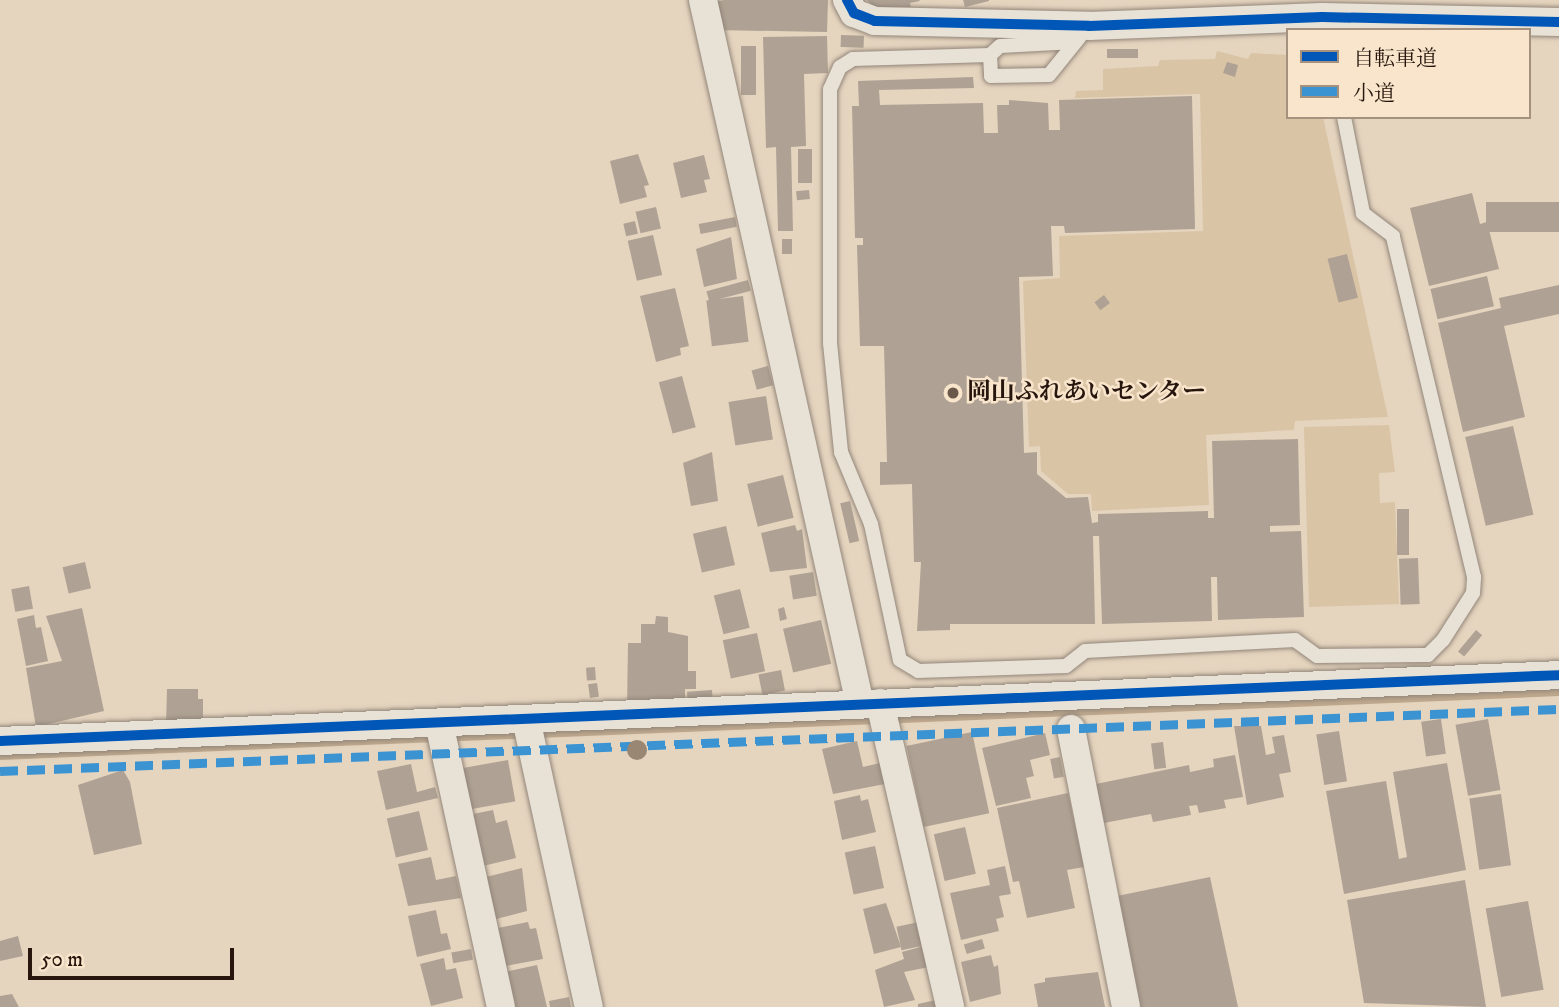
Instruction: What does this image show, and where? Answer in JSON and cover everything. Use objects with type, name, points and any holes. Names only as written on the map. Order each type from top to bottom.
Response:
[{"type":"street","points":[[703,0],[950,1007]]},
{"type":"street","points":[[847,0],[854,13],[874,21],[1082,23],[1478,10],[1559,22]]},
{"type":"street","points":[[0,741],[528,730],[1559,674]]},
{"type":"street","points":[[1071,729],[1126,1007]]},
{"type":"street","points":[[528,730],[589,1007]]},
{"type":"street","points":[[440,733],[501,1007]]},
{"type":"lane","points":[[990,55],[991,76],[1049,75],[1082,23]]},
{"type":"lane","points":[[1082,23],[1000,47],[990,55],[853,59],[840,67],[830,89],[830,343],[841,452],[871,524],[900,660],[918,671],[1066,666],[1085,650],[1295,640],[1317,656],[1428,655],[1443,640],[1473,593],[1474,577],[1393,236],[1363,213],[1345,119]]},
{"type":"shaded area","points":[[1217,51],[1248,59],[1251,53],[1286,55],[1286,119],[1323,119],[1388,417],[1295,421],[1294,430],[1206,435],[1209,505],[1092,511],[1091,494],[1068,494],[1041,471],[1040,446],[1029,447],[1023,281],[1060,278],[1059,236],[1203,231],[1200,94],[1075,98],[1076,91],[1103,90],[1103,69],[1158,66],[1160,60],[1215,59]]},
{"type":"shaded area","points":[[1389,425],[1395,472],[1379,473],[1380,503],[1395,502],[1399,604],[1309,607],[1304,427]]},
{"type":"building","points":[[724,0],[828,0],[827,32],[715,30],[710,3]]},
{"type":"building","points":[[867,0],[920,1],[910,3],[911,7],[875,8]]},
{"type":"building","points":[[963,0],[989,0],[989,1],[965,7]]},
{"type":"building","points":[[841,35],[864,36],[864,48],[841,47]]},
{"type":"building","points":[[827,36],[828,73],[804,74],[806,146],[791,147],[793,231],[778,231],[776,147],[766,148],[763,37]]},
{"type":"building","points":[[741,46],[756,46],[756,95],[741,95]]},
{"type":"building","points":[[1107,49],[1138,49],[1138,58],[1107,58]]},
{"type":"building","points":[[1227,62],[1238,65],[1235,77],[1223,73]]},
{"type":"building","name":"岡山ふれあいセンター","points":[[973,77],[974,88],[879,90],[880,105],[983,103],[984,133],[998,133],[997,105],[1009,105],[1009,100],[1048,103],[1049,130],[1060,130],[1059,100],[1192,96],[1195,229],[1065,233],[1064,226],[1051,226],[1053,276],[1019,277],[1024,453],[1037,452],[1037,474],[1066,498],[1088,497],[1092,523],[1098,522],[1098,514],[1208,511],[1208,518],[1214,518],[1212,441],[1298,439],[1300,525],[1270,526],[1270,532],[1301,531],[1304,617],[1218,620],[1217,577],[1211,577],[1212,621],[1102,624],[1099,536],[1093,536],[1095,624],[950,624],[950,630],[917,631],[921,562],[914,562],[912,484],[880,485],[880,462],[887,462],[884,346],[860,346],[857,245],[863,245],[863,238],[855,238],[852,106],[859,106],[858,81]]},
{"type":"building","points":[[798,149],[812,149],[812,183],[798,183]]},
{"type":"building","points":[[638,154],[649,185],[644,186],[647,197],[620,204],[610,161]]},
{"type":"building","points":[[704,155],[710,179],[704,180],[707,192],[681,198],[673,163]]},
{"type":"building","points":[[809,190],[810,199],[797,200],[796,191]]},
{"type":"building","points":[[1472,193],[1480,224],[1487,222],[1499,269],[1429,286],[1410,208]]},
{"type":"building","points":[[1486,202],[1559,202],[1559,232],[1486,232]]},
{"type":"building","points":[[656,207],[661,228],[640,233],[636,212]]},
{"type":"building","points":[[735,217],[737,227],[701,234],[699,224]]},
{"type":"building","points":[[635,221],[638,234],[626,236],[623,224]]},
{"type":"building","points":[[653,235],[662,275],[637,281],[628,241]]},
{"type":"building","points":[[731,237],[737,279],[704,287],[696,249]]},
{"type":"building","points":[[782,239],[792,239],[792,254],[782,254]]},
{"type":"building","points":[[1347,254],[1358,298],[1338,303],[1328,259]]},
{"type":"building","points":[[1487,276],[1494,306],[1437,319],[1430,289]]},
{"type":"building","points":[[748,280],[751,291],[709,302],[706,291]]},
{"type":"building","points":[[1559,285],[1559,314],[1504,326],[1525,417],[1463,432],[1438,323],[1501,308],[1499,298]]},
{"type":"building","points":[[675,288],[689,346],[680,348],[681,355],[656,362],[640,296]]},
{"type":"building","points":[[1104,295],[1110,303],[1100,310],[1094,302]]},
{"type":"building","points":[[743,296],[749,342],[712,346],[706,301]]},
{"type":"building","points":[[768,366],[773,385],[757,390],[752,370]]},
{"type":"building","points":[[682,376],[696,427],[673,433],[659,382]]},
{"type":"building","points":[[766,396],[773,439],[735,445],[728,402]]},
{"type":"building","points":[[1513,426],[1533,515],[1486,526],[1465,437]]},
{"type":"building","points":[[712,452],[718,501],[691,506],[683,463]]},
{"type":"building","points":[[783,475],[794,518],[758,527],[747,484]]},
{"type":"building","points":[[850,501],[859,541],[849,543],[840,503]]},
{"type":"building","points":[[1397,509],[1409,509],[1409,555],[1397,555]]},
{"type":"building","points":[[795,525],[797,531],[802,529],[807,568],[770,572],[761,533]]},
{"type":"building","points":[[726,526],[735,565],[702,573],[693,534]]},
{"type":"building","points":[[1418,558],[1420,604],[1401,605],[1399,559]]},
{"type":"building","points":[[85,562],[91,588],[69,593],[63,567]]},
{"type":"building","points":[[813,572],[817,596],[793,599],[789,576]]},
{"type":"building","points":[[29,586],[33,609],[15,612],[11,589]]},
{"type":"building","points":[[740,589],[750,628],[723,634],[714,596]]},
{"type":"building","points":[[784,607],[787,619],[780,621],[778,609]]},
{"type":"building","points":[[82,608],[104,711],[36,727],[26,668],[62,661],[46,616]]},
{"type":"building","points":[[34,615],[36,628],[41,627],[48,661],[26,666],[17,619]]},
{"type":"building","points":[[656,616],[668,617],[668,632],[688,636],[688,671],[696,671],[696,689],[685,689],[685,708],[627,708],[628,643],[641,643],[641,624],[655,624]]},
{"type":"building","points":[[821,620],[831,664],[793,673],[783,629]]},
{"type":"building","points":[[1476,630],[1482,635],[1464,657],[1458,651]]},
{"type":"building","points":[[757,633],[765,671],[731,678],[723,640]]},
{"type":"building","points":[[595,667],[596,680],[587,681],[586,668]]},
{"type":"building","points":[[781,670],[785,691],[762,695],[758,674]]},
{"type":"building","points":[[597,683],[599,697],[590,698],[588,684]]},
{"type":"building","points":[[167,689],[198,689],[198,699],[203,699],[203,724],[166,724]]},
{"type":"building","points":[[712,690],[713,706],[688,708],[687,692]]},
{"type":"building","points":[[1441,719],[1446,754],[1426,756],[1421,722]]},
{"type":"building","points":[[1488,719],[1501,790],[1468,796],[1456,725]]},
{"type":"building","points":[[1234,726],[1261,726],[1266,755],[1275,753],[1272,737],[1284,735],[1291,772],[1279,774],[1284,797],[1247,805]]},
{"type":"building","points":[[1339,731],[1347,781],[1324,785],[1316,735]]},
{"type":"building","points":[[972,732],[989,813],[924,827],[906,746]]},
{"type":"building","points":[[1045,733],[1050,755],[1030,760],[1034,776],[1026,778],[1031,798],[996,806],[982,748]]},
{"type":"building","points":[[857,741],[863,767],[880,763],[885,784],[833,794],[822,749]]},
{"type":"building","points":[[1163,742],[1166,768],[1154,769],[1151,743]]},
{"type":"building","points":[[1235,755],[1243,797],[1224,800],[1226,808],[1199,813],[1197,805],[1189,806],[1191,815],[1153,822],[1151,814],[1104,823],[1096,784],[1189,765],[1190,772],[1214,767],[1213,759]]},
{"type":"building","points":[[1060,757],[1064,777],[1054,779],[1050,759]]},
{"type":"building","points":[[508,760],[515,801],[469,810],[462,768]]},
{"type":"building","points":[[1447,763],[1466,870],[1344,894],[1326,791],[1386,781],[1399,859],[1407,857],[1393,772]]},
{"type":"building","points":[[411,764],[417,792],[435,787],[438,798],[386,810],[377,771]]},
{"type":"building","points":[[123,770],[130,782],[142,844],[94,855],[78,785]]},
{"type":"building","points":[[1068,793],[1084,867],[1067,870],[1075,908],[1027,918],[1019,881],[1013,882],[997,808]]},
{"type":"building","points":[[1501,794],[1511,865],[1479,870],[1469,798]]},
{"type":"building","points":[[860,795],[861,801],[868,799],[876,832],[842,840],[834,801]]},
{"type":"building","points":[[493,810],[496,823],[507,820],[516,858],[483,866],[473,814]]},
{"type":"building","points":[[419,811],[428,850],[396,857],[387,818]]},
{"type":"building","points":[[965,827],[976,874],[945,881],[934,834]]},
{"type":"building","points":[[875,846],[884,888],[854,895],[845,852]]},
{"type":"building","points":[[431,857],[436,880],[456,876],[461,898],[408,906],[398,864]]},
{"type":"building","points":[[1005,866],[1011,894],[999,896],[1004,917],[996,919],[999,931],[961,940],[950,893],[990,885],[987,870]]},
{"type":"building","points":[[522,868],[527,911],[496,919],[486,877]]},
{"type":"building","points":[[1210,877],[1238,1007],[1140,1007],[1117,896]]},
{"type":"building","points":[[1465,880],[1486,1007],[1364,1003],[1347,900]]},
{"type":"building","points":[[1528,901],[1544,990],[1501,997],[1486,908]]},
{"type":"building","points":[[886,903],[901,947],[874,954],[863,909]]},
{"type":"building","points":[[436,910],[441,934],[447,933],[451,949],[417,957],[408,916]]},
{"type":"building","points":[[528,922],[530,929],[536,928],[543,959],[506,966],[498,928]]},
{"type":"building","points":[[919,922],[924,945],[901,950],[897,927]]},
{"type":"building","points":[[18,936],[23,956],[0,961],[0,941]]},
{"type":"building","points":[[982,939],[985,949],[967,954],[964,945]]},
{"type":"building","points":[[924,946],[929,967],[904,972],[915,1000],[884,1007],[875,970],[904,959],[902,952]]},
{"type":"building","points":[[471,949],[473,960],[453,963],[451,952]]},
{"type":"building","points":[[991,955],[994,967],[998,965],[1001,994],[970,1002],[961,962]]},
{"type":"building","points":[[444,958],[446,970],[456,968],[463,998],[431,1006],[420,964]]},
{"type":"building","points":[[537,965],[547,1007],[513,1007],[505,972]]},
{"type":"building","points":[[1098,972],[1105,1007],[1038,1007],[1034,984],[1045,982],[1045,978]]},
{"type":"building","points":[[12,994],[19,1007],[0,1007],[0,996]]},
{"type":"building","points":[[569,997],[571,1007],[550,1007],[549,1001]]},
{"type":"building","points":[[936,1000],[938,1007],[918,1007],[918,1004]]},
{"type":"waterway","points":[[0,756],[1559,692]]},
{"type":"marked path","points":[[0,771],[1559,709]]},
{"type":"cycle path","points":[[847,0],[854,13],[875,21],[1089,26],[1322,17],[1559,22]]},
{"type":"cycle path","points":[[0,741],[1559,675]]},
{"type":"place","name":"岡山ふれあいセンター","points":[[953,393]]}]
